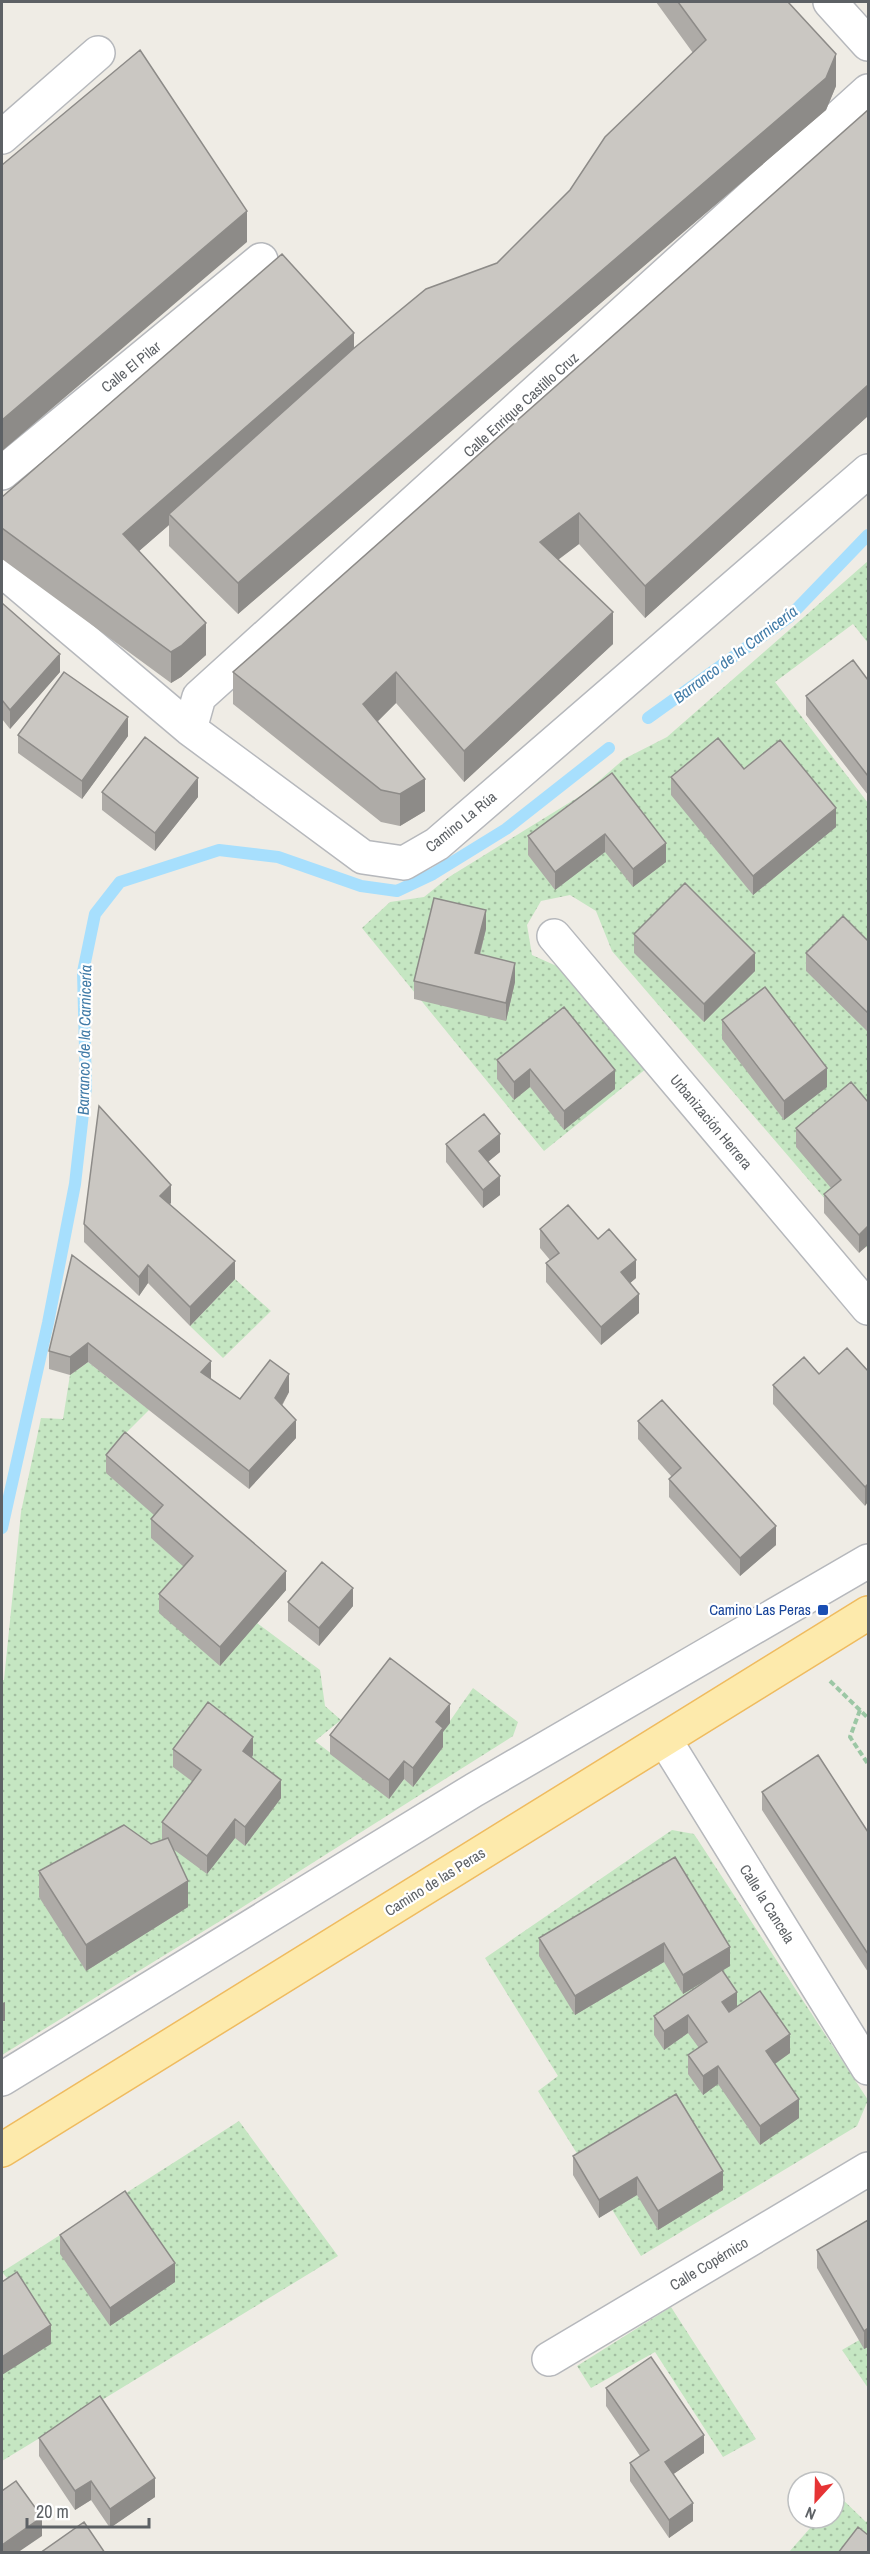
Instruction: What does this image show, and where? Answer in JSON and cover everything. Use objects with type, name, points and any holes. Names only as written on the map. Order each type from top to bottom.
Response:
[{"type":"main road","name":"Camino de las Peras","points":[[2,2150],[868,1613]]},
{"type":"street","points":[[830,2],[868,44]]},
{"type":"street","points":[[2,137],[98,53]]},
{"type":"street","name":"Calle Enrique Castillo Cruz","points":[[190,729],[199,697],[868,91]]},
{"type":"street","name":"Calle El Pilar","points":[[2,473],[261,260]]},
{"type":"street","name":"Camino La Rúa","points":[[2,570],[190,729],[363,857],[404,864],[437,844],[868,471]]},
{"type":"street","name":"Urbanización Herrera","points":[[554,936],[868,1308]]},
{"type":"street","points":[[2,2079],[474,1790],[868,1561]]},
{"type":"street","name":"Calle la Cancela","points":[[664,1740],[868,2068]]},
{"type":"street","name":"Calle Copérnico","points":[[549,2359],[868,2169]]},
{"type":"path","points":[[868,1718],[860,1710],[850,1737],[868,1764]]},
{"type":"green space","points":[[868,561],[868,643],[853,624],[775,682],[868,803],[868,1249],[612,951],[596,911],[570,895],[541,901],[527,925],[532,955],[561,968],[647,1068],[544,1151],[362,928],[390,902],[424,897],[449,877],[585,793],[624,759],[667,737]]},
{"type":"green space","points":[[235,1279],[271,1311],[223,1358],[190,1326]]},
{"type":"green space","points":[[88,1362],[149,1410],[110,1449],[126,1451],[286,1590],[257,1623],[320,1670],[325,1706],[341,1720],[315,1741],[389,1798],[404,1779],[413,1786],[443,1747],[436,1741],[473,1688],[518,1722],[513,1736],[238,1910],[2,2055],[2,1680],[4,1680],[21,1512],[41,1418],[63,1419],[70,1375]]},
{"type":"green space","points":[[672,1830],[694,1834],[868,2100],[857,2126],[641,2256],[538,2091],[558,2076],[485,1958]]},
{"type":"green space","points":[[239,2121],[338,2256],[2,2461],[2,2375],[17,2290],[2,2272]]},
{"type":"green space","points":[[671,2307],[756,2439],[723,2457],[655,2352],[591,2388],[577,2366]]},
{"type":"green space","points":[[868,2335],[868,2388],[842,2350]]},
{"type":"green space","points":[[846,2503],[866,2522],[868,2520],[868,2552],[789,2552],[808,2530],[846,2530]]},
{"type":"building","points":[[678,2],[788,2],[836,54],[826,78],[238,583],[169,514],[353,349],[426,289],[497,263],[570,190],[605,137],[706,40]]},
{"type":"building","points":[[140,50],[247,211],[2,420],[2,165]]},
{"type":"building","points":[[868,110],[868,385],[645,586],[579,513],[540,542],[613,612],[464,751],[396,672],[363,704],[425,779],[400,794],[381,790],[233,672]]},
{"type":"building","points":[[282,254],[354,333],[123,534],[206,623],[171,652],[2,528],[2,497]]},
{"type":"building","points":[[2,603],[60,654],[10,710],[2,700]]},
{"type":"building","points":[[853,660],[868,680],[868,776],[806,696]]},
{"type":"building","points":[[64,672],[128,717],[82,781],[18,735]]},
{"type":"building","points":[[145,737],[198,778],[155,833],[102,792]]},
{"type":"building","points":[[718,738],[744,769],[780,740],[836,808],[753,876],[671,777]]},
{"type":"building","points":[[612,773],[666,843],[633,869],[605,834],[555,872],[528,836]]},
{"type":"building","points":[[685,883],[755,953],[704,1004],[634,934]]},
{"type":"building","points":[[434,898],[486,910],[475,953],[515,963],[506,1003],[414,981]]},
{"type":"building","points":[[843,916],[868,941],[868,1013],[806,953]]},
{"type":"building","points":[[765,987],[827,1068],[784,1101],[722,1020]]},
{"type":"building","points":[[564,1007],[615,1070],[564,1111],[530,1069],[514,1082],[497,1060]]},
{"type":"building","points":[[851,1082],[868,1102],[868,1226],[859,1235],[824,1194],[841,1180],[796,1128]]},
{"type":"building","points":[[99,1106],[171,1185],[160,1196],[235,1261],[190,1307],[148,1265],[139,1277],[84,1224]]},
{"type":"building","points":[[484,1114],[500,1134],[479,1151],[500,1176],[483,1190],[446,1144]]},
{"type":"building","points":[[568,1205],[598,1239],[609,1229],[636,1260],[621,1272],[639,1294],[601,1327],[546,1263],[559,1253],[540,1229]]},
{"type":"building","points":[[72,1255],[211,1361],[201,1372],[240,1399],[270,1360],[289,1374],[275,1398],[296,1420],[249,1471],[88,1343],[70,1357],[49,1351]]},
{"type":"building","points":[[847,1348],[868,1371],[868,1484],[865,1487],[773,1385],[804,1357],[819,1374]]},
{"type":"building","points":[[662,1400],[776,1526],[740,1558],[669,1479],[681,1468],[638,1421]]},
{"type":"building","points":[[125,1432],[286,1571],[220,1647],[159,1594],[193,1556],[151,1519],[163,1505],[106,1455]]},
{"type":"building","points":[[322,1562],[353,1588],[319,1628],[288,1602]]},
{"type":"building","points":[[390,1658],[450,1704],[436,1722],[443,1728],[413,1768],[404,1761],[389,1780],[330,1735]]},
{"type":"building","points":[[208,1702],[253,1737],[243,1751],[281,1780],[245,1827],[235,1819],[207,1856],[162,1822],[201,1770],[173,1749]]},
{"type":"building","points":[[818,1755],[868,1832],[868,1954],[762,1792]]},
{"type":"building","points":[[124,1825],[151,1844],[168,1838],[188,1881],[86,1945],[39,1871]]},
{"type":"building","points":[[675,1857],[730,1947],[683,1975],[664,1943],[575,1996],[539,1938]]},
{"type":"building","points":[[722,1970],[737,1992],[722,2002],[729,2012],[760,1991],[790,2034],[766,2051],[799,2099],[760,2126],[718,2066],[703,2076],[688,2055],[707,2042],[688,2015],[664,2031],[654,2016]]},
{"type":"building","points":[[676,2094],[723,2171],[658,2211],[637,2177],[599,2200],[573,2156]]},
{"type":"building","points":[[125,2191],[175,2263],[110,2308],[60,2235]]},
{"type":"building","points":[[868,2220],[868,2328],[864,2331],[817,2250]]},
{"type":"building","points":[[17,2272],[51,2325],[2,2357],[2,2282]]},
{"type":"building","points":[[651,2357],[704,2435],[665,2462],[693,2503],[669,2520],[630,2463],[649,2450],[606,2388]]},
{"type":"building","points":[[100,2396],[155,2478],[110,2509],[91,2481],[75,2491],[39,2438]]},
{"type":"building","points":[[16,2481],[42,2517],[2,2545],[2,2491]]},
{"type":"building","points":[[84,2522],[105,2553],[40,2553]]},
{"type":"building","points":[[858,2527],[868,2535],[868,2553],[838,2553]]},
{"type":"waterway","name":"Barranco de la Carnicería","points":[[648,718],[789,617],[868,535]]},
{"type":"waterway","name":"Barranco de la Carnicería","points":[[2,1528],[48,1323],[75,1184],[86,1087],[83,972],[95,914],[120,882],[219,850],[278,857],[361,886],[397,891],[433,874],[506,829],[609,748]]},
{"type":"place","name":"Camino Las Peras","points":[[823,1610]]}]
